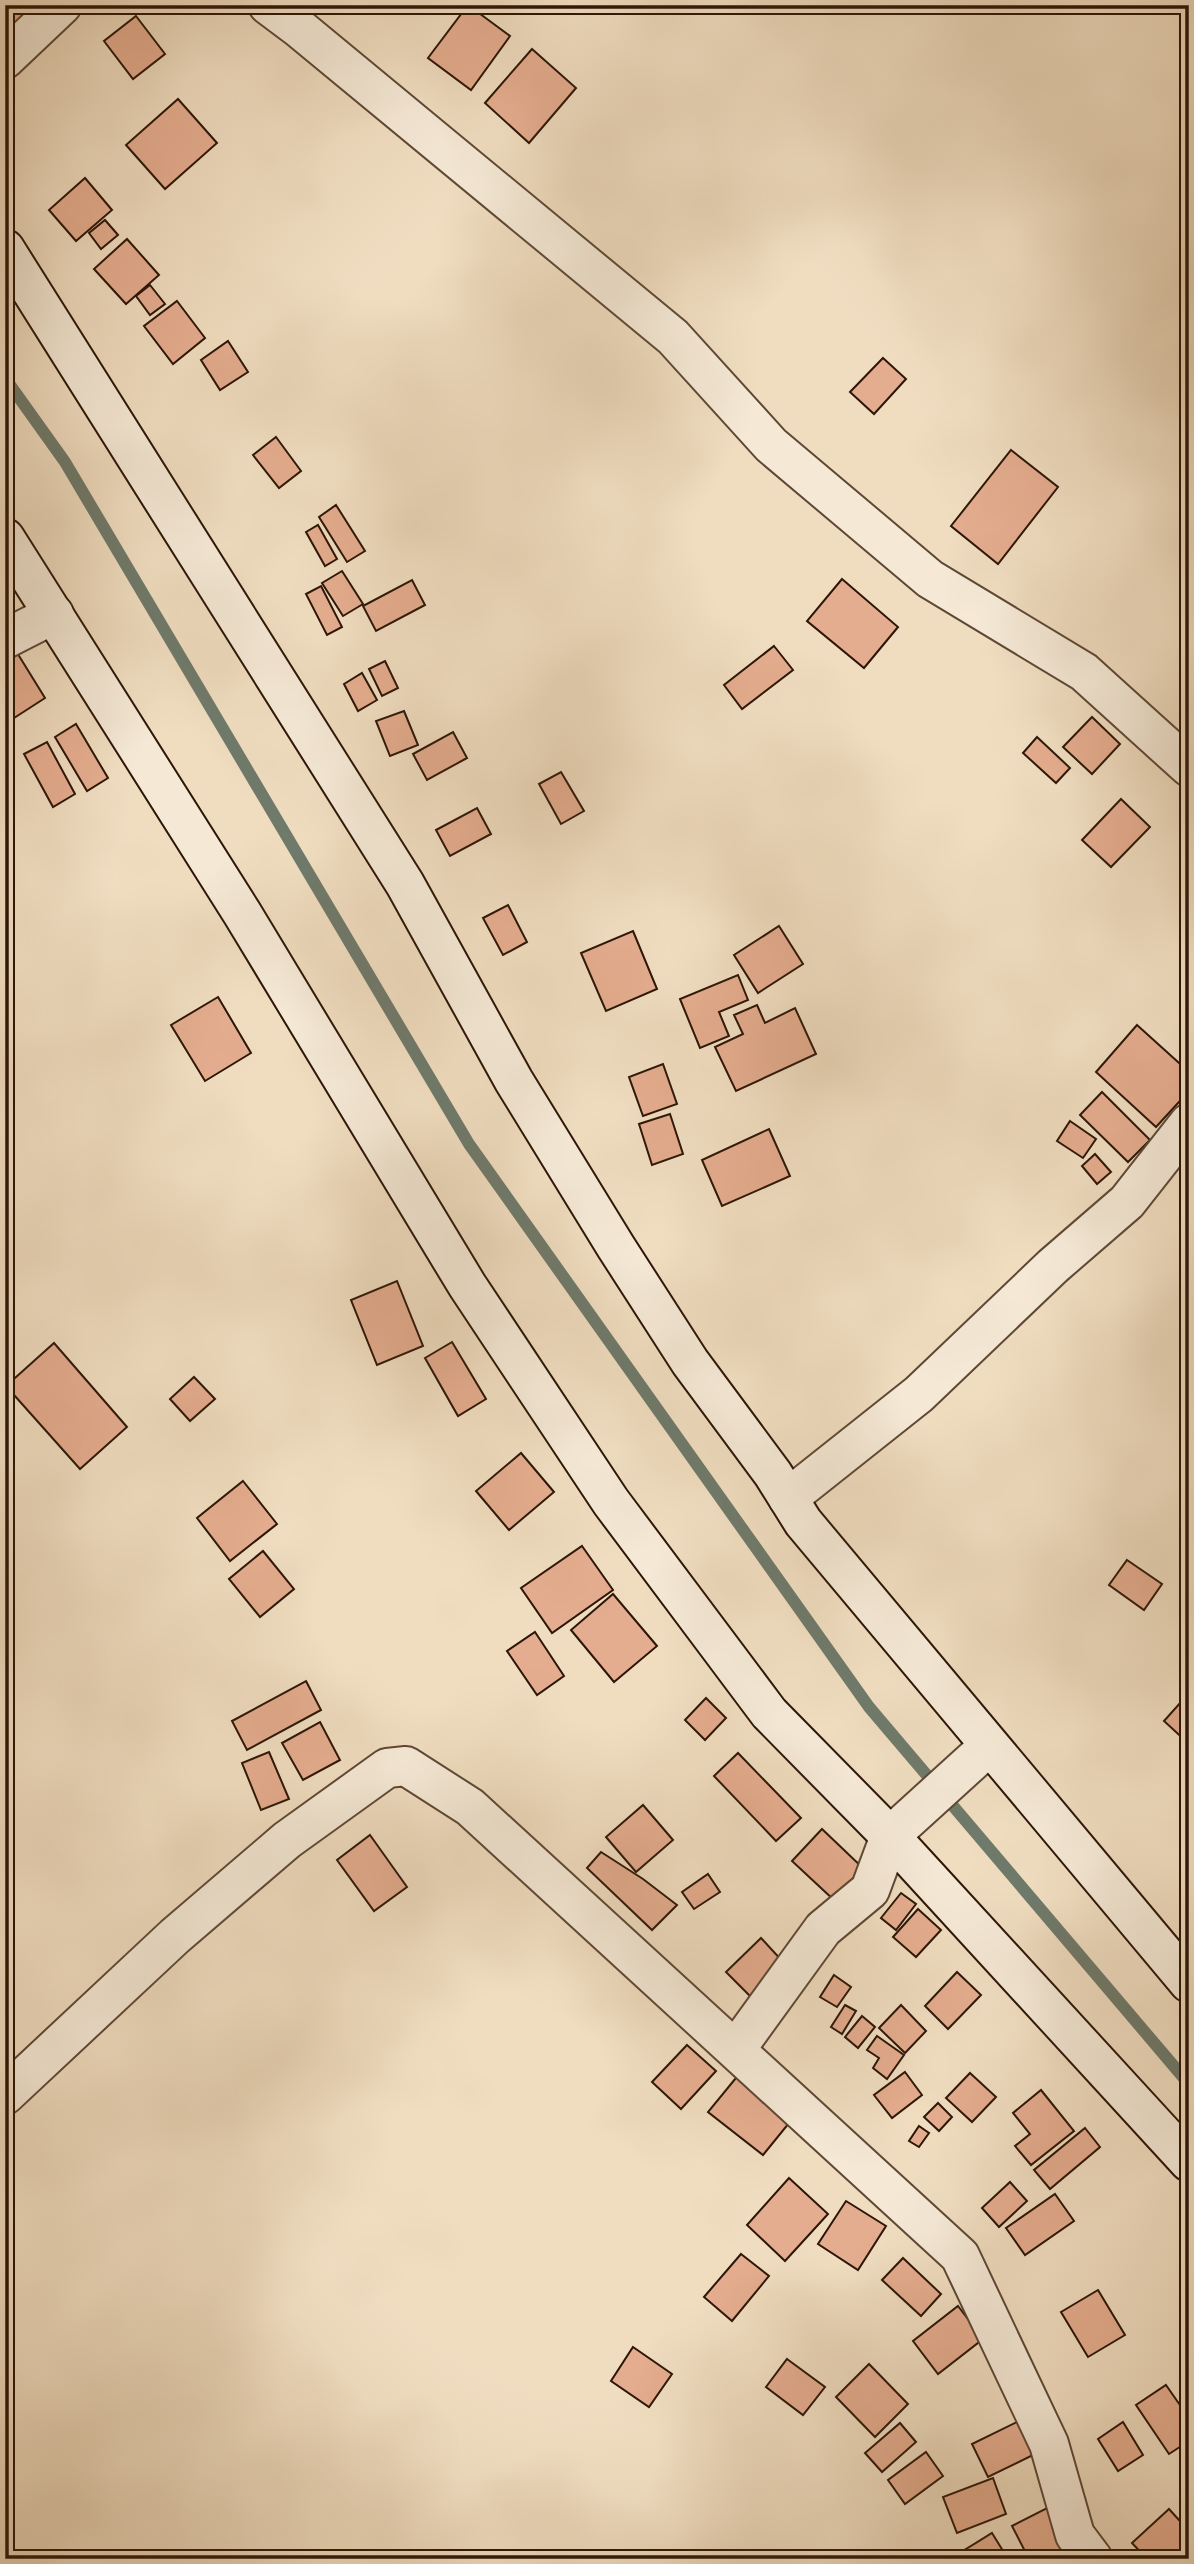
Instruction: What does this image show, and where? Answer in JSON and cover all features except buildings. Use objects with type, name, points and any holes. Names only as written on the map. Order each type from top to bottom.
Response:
[{"type":"main road","points":[[5,59],[62,5]]},
{"type":"main road","points":[[268,5],[673,337],[771,446],[930,579],[1084,672],[1189,767]]},
{"type":"main road","points":[[5,249],[405,884],[514,1081],[690,1362],[803,1522],[1189,1983]]},
{"type":"main road","points":[[5,538],[242,913],[467,1285],[611,1502],[768,1713],[890,1836],[1189,2162]]},
{"type":"main road","points":[[5,639],[54,614]]},
{"type":"main road","points":[[788,1498],[919,1394],[1053,1266],[1127,1202],[1189,1123]]},
{"type":"main road","points":[[736,2049],[823,1929],[870,1889],[890,1836],[989,1746]]},
{"type":"main road","points":[[5,2095],[175,1936],[287,1840],[387,1768],[406,1766],[470,1807],[960,2256],[1049,2444],[1075,2535],[1093,2559]]},
{"type":"waterway","points":[[5,378],[65,462],[469,1144],[869,1707],[1189,2084]]}]
